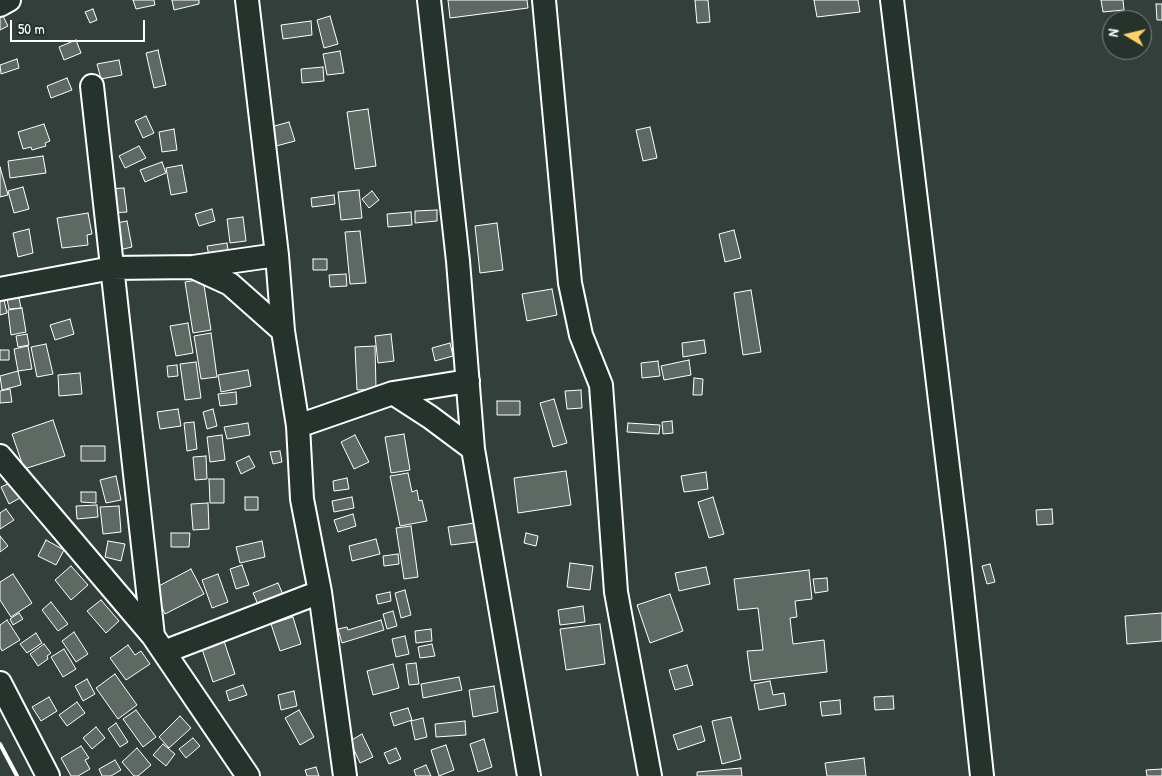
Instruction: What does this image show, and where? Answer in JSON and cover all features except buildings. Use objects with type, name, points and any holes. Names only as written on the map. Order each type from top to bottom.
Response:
[{"type":"street","points":[[0,5],[9,0]]},
{"type":"street","points":[[246,0],[277,255],[283,331],[298,426],[302,500],[320,592],[345,776]]},
{"type":"street","points":[[429,0],[458,261],[473,449],[529,776]]},
{"type":"street","points":[[544,0],[570,283],[581,335],[601,385],[616,592],[650,776]]},
{"type":"street","points":[[892,0],[957,542],[982,776]]},
{"type":"street","points":[[92,86],[112,268],[159,644]]},
{"type":"street","points":[[0,289],[112,268],[193,267],[277,255]]},
{"type":"street","points":[[193,267],[230,284],[283,331]]},
{"type":"street","points":[[298,426],[393,394],[468,381]]},
{"type":"street","points":[[393,394],[430,417],[473,449]]},
{"type":"street","points":[[0,456],[159,644],[248,776]]},
{"type":"street","points":[[159,644],[320,592]]},
{"type":"street","points":[[0,683],[48,776]]},
{"type":"railway","points":[[0,744],[17,776]]}]
